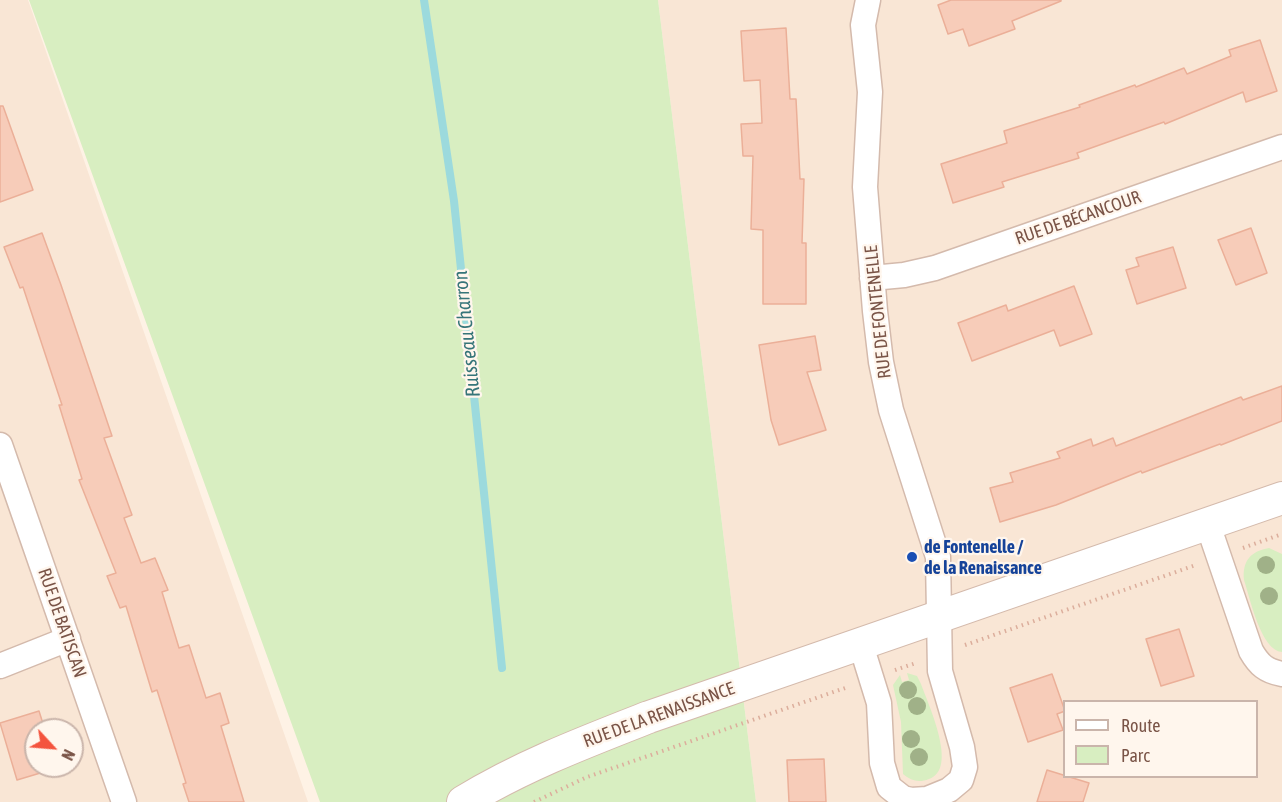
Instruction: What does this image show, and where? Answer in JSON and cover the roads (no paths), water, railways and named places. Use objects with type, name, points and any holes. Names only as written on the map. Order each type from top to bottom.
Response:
[{"type":"street","name":"RUE DE FONTENELLE","points":[[868,0],[863,25],[870,92],[866,187],[872,278],[885,385],[897,433],[938,557],[939,618]]},
{"type":"street","name":"RUE DE BÉCANCOUR","points":[[872,278],[904,276],[935,268],[1282,147]]},
{"type":"street","name":"RUE DE BATISCAN","points":[[0,445],[124,802]]},
{"type":"street","name":"RUE DE LA RENAISSANCE","points":[[463,802],[520,770],[576,745],[714,694],[1282,498]]},
{"type":"street","points":[[1208,525],[1251,651],[1257,662],[1265,668],[1282,674]]},
{"type":"street","points":[[861,645],[879,703],[883,772],[889,787],[903,798],[911,800],[938,796],[956,786],[965,767],[962,747],[944,692],[940,671],[939,618]]},
{"type":"street","points":[[0,666],[68,639]]},
{"type":"waterway","name":"Ruisseau Charron","points":[[424,0],[454,201],[502,668]]},
{"type":"place","name":"de Fontenelle / de la Renaissance","points":[[912,557]]}]
